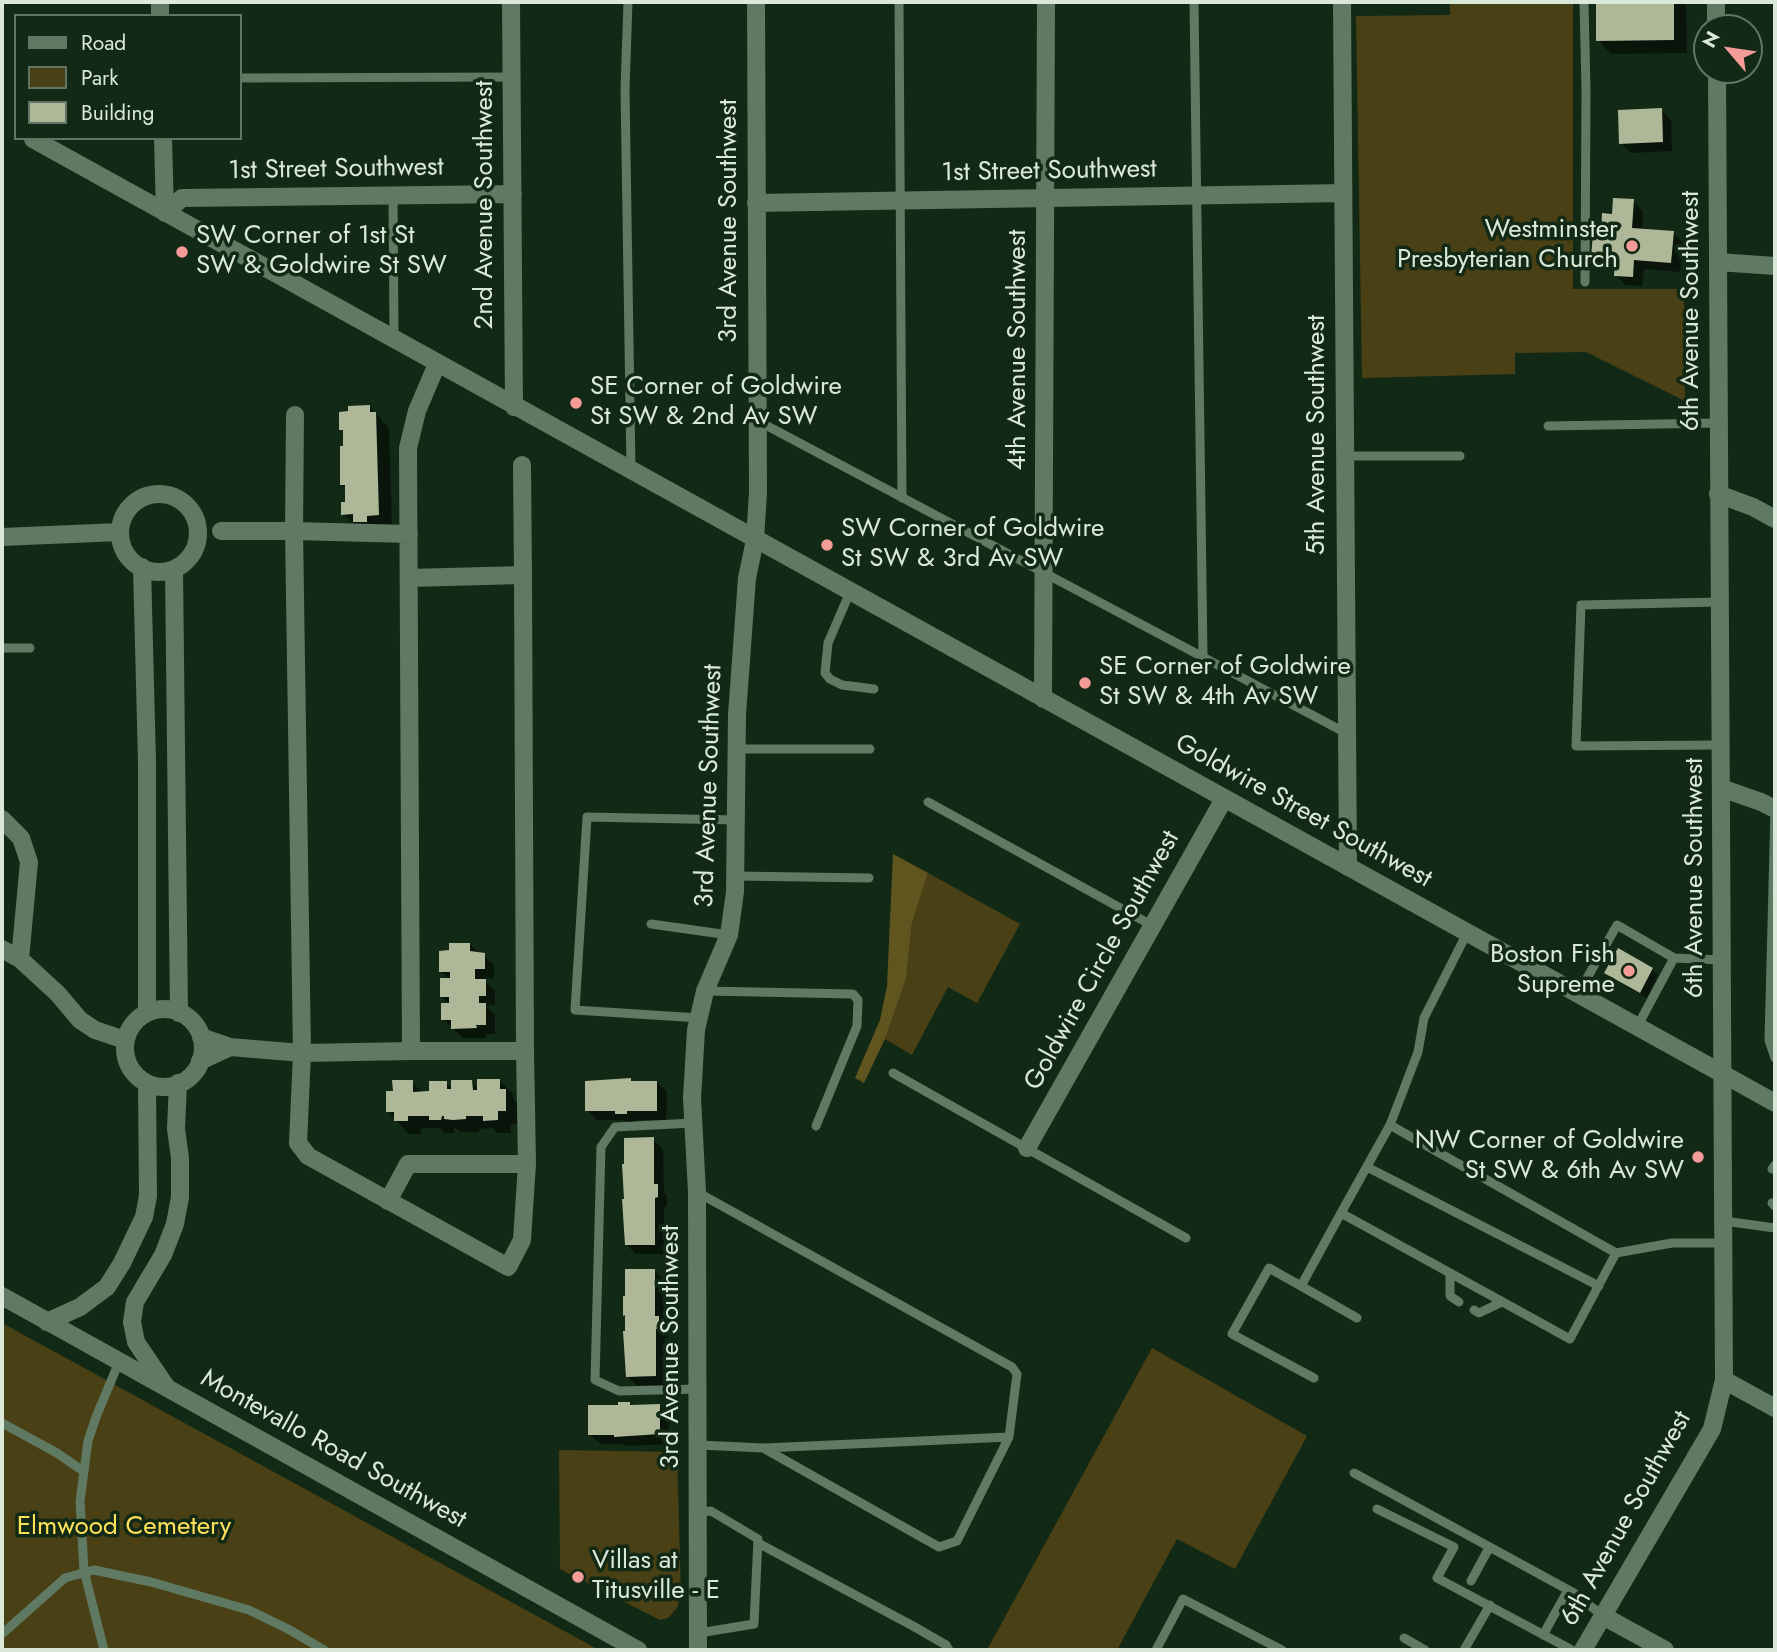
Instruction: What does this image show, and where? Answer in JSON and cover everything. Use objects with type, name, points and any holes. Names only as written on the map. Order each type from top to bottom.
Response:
[{"type":"street","name":"2nd Avenue Southwest","points":[[511,2],[514,407]]},
{"type":"street","name":"3rd Avenue Southwest","points":[[699,1642],[697,1192],[692,1098],[699,1018],[705,991],[729,935],[736,876],[736,749],[747,578],[755,540],[758,492],[755,2]]},
{"type":"street","name":"4th Avenue Southwest","points":[[1043,699],[1046,2]]},
{"type":"street","name":"5th Avenue Southwest","points":[[1342,2],[1348,867]]},
{"type":"street","name":"6th Avenue Southwest","points":[[1583,1650],[1712,1429],[1724,1380],[1717,84]]},
{"type":"street","name":"Goldwire Street Southwest","points":[[35,140],[631,472],[1775,1101]]},
{"type":"street","points":[[163,140],[165,213]]},
{"type":"street","name":"1st Street Southwest","points":[[165,213],[182,198],[513,194]]},
{"type":"street","name":"1st Street Southwest","points":[[756,203],[1343,194]]},
{"type":"street","points":[[1718,262],[1775,266]]},
{"type":"street","points":[[411,1051],[408,448],[416,411],[437,364]]},
{"type":"street","points":[[295,415],[302,1053],[298,1143],[308,1156],[508,1267],[522,1240],[527,1164],[522,465]]},
{"type":"street","points":[[149,495],[174,496],[185,503],[195,520],[198,526],[197,542],[185,561],[174,569],[162,571],[142,567],[128,556],[122,544],[122,520],[128,509],[149,495]]},
{"type":"street","points":[[1718,495],[1753,507],[1775,519]]},
{"type":"street","points":[[195,520],[221,531],[409,534]]},
{"type":"street","points":[[197,542],[214,537],[221,531]]},
{"type":"street","points":[[2,537],[120,532]]},
{"type":"street","points":[[142,567],[147,776],[147,1013]]},
{"type":"street","points":[[174,569],[179,1013]]},
{"type":"street","points":[[410,578],[523,575]]},
{"type":"street","points":[[1721,788],[1775,809]]},
{"type":"street","name":"Goldwire Circle Southwest","points":[[1027,1148],[1224,799]]},
{"type":"street","points":[[2,819],[21,838],[29,862],[20,959]]},
{"type":"street","points":[[2,949],[20,959],[58,994],[80,1020],[95,1030],[125,1040]]},
{"type":"street","points":[[162,1009],[179,1013],[195,1026],[201,1037],[203,1049],[200,1061],[194,1073],[178,1083],[159,1087],[147,1083],[136,1076],[129,1066],[125,1040],[130,1028],[138,1018],[147,1013],[162,1009]]},
{"type":"street","points":[[201,1037],[230,1047],[302,1053],[525,1051]]},
{"type":"street","points":[[200,1061],[230,1047]]},
{"type":"street","points":[[47,1322],[80,1307],[107,1287],[144,1217],[148,1196],[147,1083]]},
{"type":"street","points":[[167,1388],[136,1342],[132,1322],[135,1302],[175,1224],[180,1197],[180,1158],[176,1129],[178,1083]]},
{"type":"street","points":[[388,1201],[408,1164],[527,1164]]},
{"type":"street","name":"Montevallo Road Southwest","points":[[2,1296],[638,1650]]},
{"type":"street","points":[[1724,1380],[1775,1408]]},
{"type":"street","points":[[1603,1616],[1665,1650]]},
{"type":"lane","points":[[628,2],[625,89],[631,472]]},
{"type":"lane","points":[[899,2],[902,498]]},
{"type":"lane","points":[[1194,2],[1203,657]]},
{"type":"lane","points":[[1584,2],[1585,282]]},
{"type":"lane","points":[[242,78],[512,77]]},
{"type":"lane","points":[[393,195],[394,340]]},
{"type":"lane","points":[[758,421],[1346,733]]},
{"type":"lane","points":[[1548,426],[1718,424]]},
{"type":"lane","points":[[1344,456],[1460,456]]},
{"type":"lane","points":[[850,592],[828,643],[825,673],[842,685],[874,690]]},
{"type":"lane","points":[[1720,602],[1581,605],[1576,746],[1721,745]]},
{"type":"lane","points":[[2,648],[30,648]]},
{"type":"lane","points":[[736,749],[870,749]]},
{"type":"lane","points":[[928,802],[1153,926]]},
{"type":"lane","points":[[1775,809],[1769,1040],[1775,1058]]},
{"type":"lane","points":[[699,1018],[575,1010],[586,817],[737,820]]},
{"type":"lane","points":[[736,876],[869,878]]},
{"type":"lane","points":[[651,924],[729,935]]},
{"type":"lane","points":[[1578,994],[1617,925],[1674,958],[1722,960]]},
{"type":"lane","points":[[1301,1286],[1390,1125],[1418,1052],[1423,1018],[1466,933]]},
{"type":"lane","points":[[1637,1027],[1674,958]]},
{"type":"lane","points":[[705,991],[853,994],[858,1000],[857,1026],[816,1126]]},
{"type":"lane","points":[[893,1073],[1186,1238]]},
{"type":"lane","points":[[694,1123],[615,1127],[601,1147],[595,1380],[619,1391],[698,1389]]},
{"type":"lane","points":[[1390,1125],[1616,1253],[1672,1243],[1724,1243]]},
{"type":"lane","points":[[1367,1167],[1599,1286]]},
{"type":"lane","points":[[697,1192],[1012,1367],[1017,1374],[1009,1437],[957,1541],[939,1547],[764,1448]]},
{"type":"lane","points":[[1341,1213],[1570,1339],[1616,1253]]},
{"type":"lane","points":[[1724,1221],[1775,1228]]},
{"type":"lane","points":[[1314,1378],[1232,1334],[1269,1268],[1357,1318]]},
{"type":"lane","points":[[1450,1273],[1450,1296],[1459,1302]]},
{"type":"lane","points":[[1474,1310],[1479,1313],[1502,1302]]},
{"type":"lane","points":[[104,1650],[84,1571],[80,1527],[83,1471],[96,1418],[119,1362]]},
{"type":"lane","points":[[2,1423],[83,1471]]},
{"type":"lane","points":[[699,1446],[764,1448],[1009,1437]]},
{"type":"lane","points":[[1354,1473],[1568,1590],[1603,1616]]},
{"type":"lane","points":[[1377,1508],[1454,1547],[1437,1578],[1572,1650]]},
{"type":"lane","points":[[699,1512],[711,1511],[758,1539],[754,1624],[699,1642]]},
{"type":"lane","points":[[758,1543],[913,1626],[946,1645],[949,1650]]},
{"type":"lane","points":[[1471,1581],[1489,1548]]},
{"type":"lane","points":[[4,1630],[65,1578],[94,1570],[121,1574],[228,1603],[271,1621],[324,1650]]},
{"type":"lane","points":[[1544,1635],[1568,1590]]},
{"type":"lane","points":[[1156,1650],[1183,1600],[1282,1650]]},
{"type":"lane","points":[[1464,1650],[1490,1605]]},
{"type":"lane","points":[[1404,1638],[1426,1650]]},
{"type":"green space","points":[[1450,2],[1573,2],[1573,289],[1684,289],[1685,401],[1586,352],[1515,353],[1515,374],[1362,378],[1356,16],[1450,15]]},
{"type":"green space","points":[[928,873],[1020,924],[977,1003],[948,987],[912,1055],[885,1039],[906,979],[912,923]]},
{"type":"green space","name":"Elmwood Cemetery","points":[[2,1323],[599,1650],[2,1650]]},
{"type":"green space","points":[[1152,1348],[1307,1436],[1235,1569],[1177,1539],[1117,1650],[987,1650]]},
{"type":"green space","points":[[559,1450],[677,1452],[681,1594],[677,1608],[668,1618],[660,1620],[560,1569]]},
{"type":"shaded area","points":[[893,854],[928,873],[912,923],[906,979],[885,1039],[864,1083],[855,1078],[880,1020],[887,986]]},
{"type":"building","points":[[1596,2],[1674,2],[1674,40],[1596,41]]},
{"type":"building","points":[[1662,108],[1663,142],[1619,144],[1618,110]]},
{"type":"building","name":"Westminster Presbyterian Church","points":[[1613,198],[1634,199],[1632,228],[1674,231],[1671,263],[1634,260],[1633,277],[1614,276],[1615,259],[1591,257],[1593,234],[1601,235],[1602,213],[1612,214]]},
{"type":"building","points":[[370,405],[370,412],[376,412],[379,515],[367,516],[367,522],[353,522],[353,514],[341,515],[341,502],[345,502],[345,485],[340,485],[340,446],[343,446],[343,430],[339,430],[339,412],[348,411],[348,406]]},
{"type":"building","points":[[449,943],[470,943],[470,951],[485,953],[485,969],[475,969],[475,979],[486,979],[486,996],[479,996],[479,1003],[486,1003],[486,1025],[451,1029],[451,1020],[441,1020],[441,1003],[449,1003],[449,997],[440,997],[440,978],[450,978],[450,972],[439,972],[439,951],[449,950]]},
{"type":"building","name":"Boston Fish Supreme","points":[[1618,948],[1653,968],[1640,993],[1604,973]]},
{"type":"building","points":[[631,1078],[631,1081],[657,1081],[657,1111],[627,1111],[627,1114],[615,1114],[615,1111],[585,1111],[585,1081]]},
{"type":"building","points":[[477,1079],[500,1079],[500,1089],[506,1089],[506,1111],[498,1111],[498,1120],[483,1121],[483,1116],[466,1116],[466,1119],[453,1120],[444,1119],[442,1116],[441,1120],[429,1120],[429,1116],[408,1116],[408,1121],[394,1121],[394,1112],[386,1112],[386,1091],[393,1091],[392,1080],[413,1080],[413,1092],[429,1091],[429,1081],[447,1081],[447,1089],[451,1089],[451,1080],[472,1080],[473,1090],[477,1090]]},
{"type":"building","points":[[654,1137],[654,1184],[658,1184],[658,1197],[655,1198],[655,1245],[625,1245],[622,1199],[624,1138]]},
{"type":"building","points":[[625,1269],[655,1269],[655,1316],[659,1316],[659,1329],[656,1329],[656,1376],[626,1377],[623,1331]]},
{"type":"building","points":[[618,1402],[630,1402],[630,1405],[660,1404],[660,1434],[614,1437],[588,1435],[588,1405],[618,1405]]},
{"type":"place","name":"Westminster Presbyterian Church","points":[[1632,246]]},
{"type":"place","name":"SW Corner of 1st St SW & Goldwire St SW","points":[[182,252]]},
{"type":"place","name":"SE Corner of Goldwire St SW & 2nd Av SW","points":[[576,403]]},
{"type":"place","name":"SW Corner of Goldwire St SW & 3rd Av SW","points":[[827,545]]},
{"type":"place","name":"SE Corner of Goldwire St SW & 4th Av SW","points":[[1085,683]]},
{"type":"place","name":"Boston Fish Supreme","points":[[1629,971]]},
{"type":"place","name":"NW Corner of Goldwire St SW & 6th Av SW","points":[[1698,1157]]},
{"type":"place","name":"Villas at Titusville - E","points":[[578,1577]]}]
